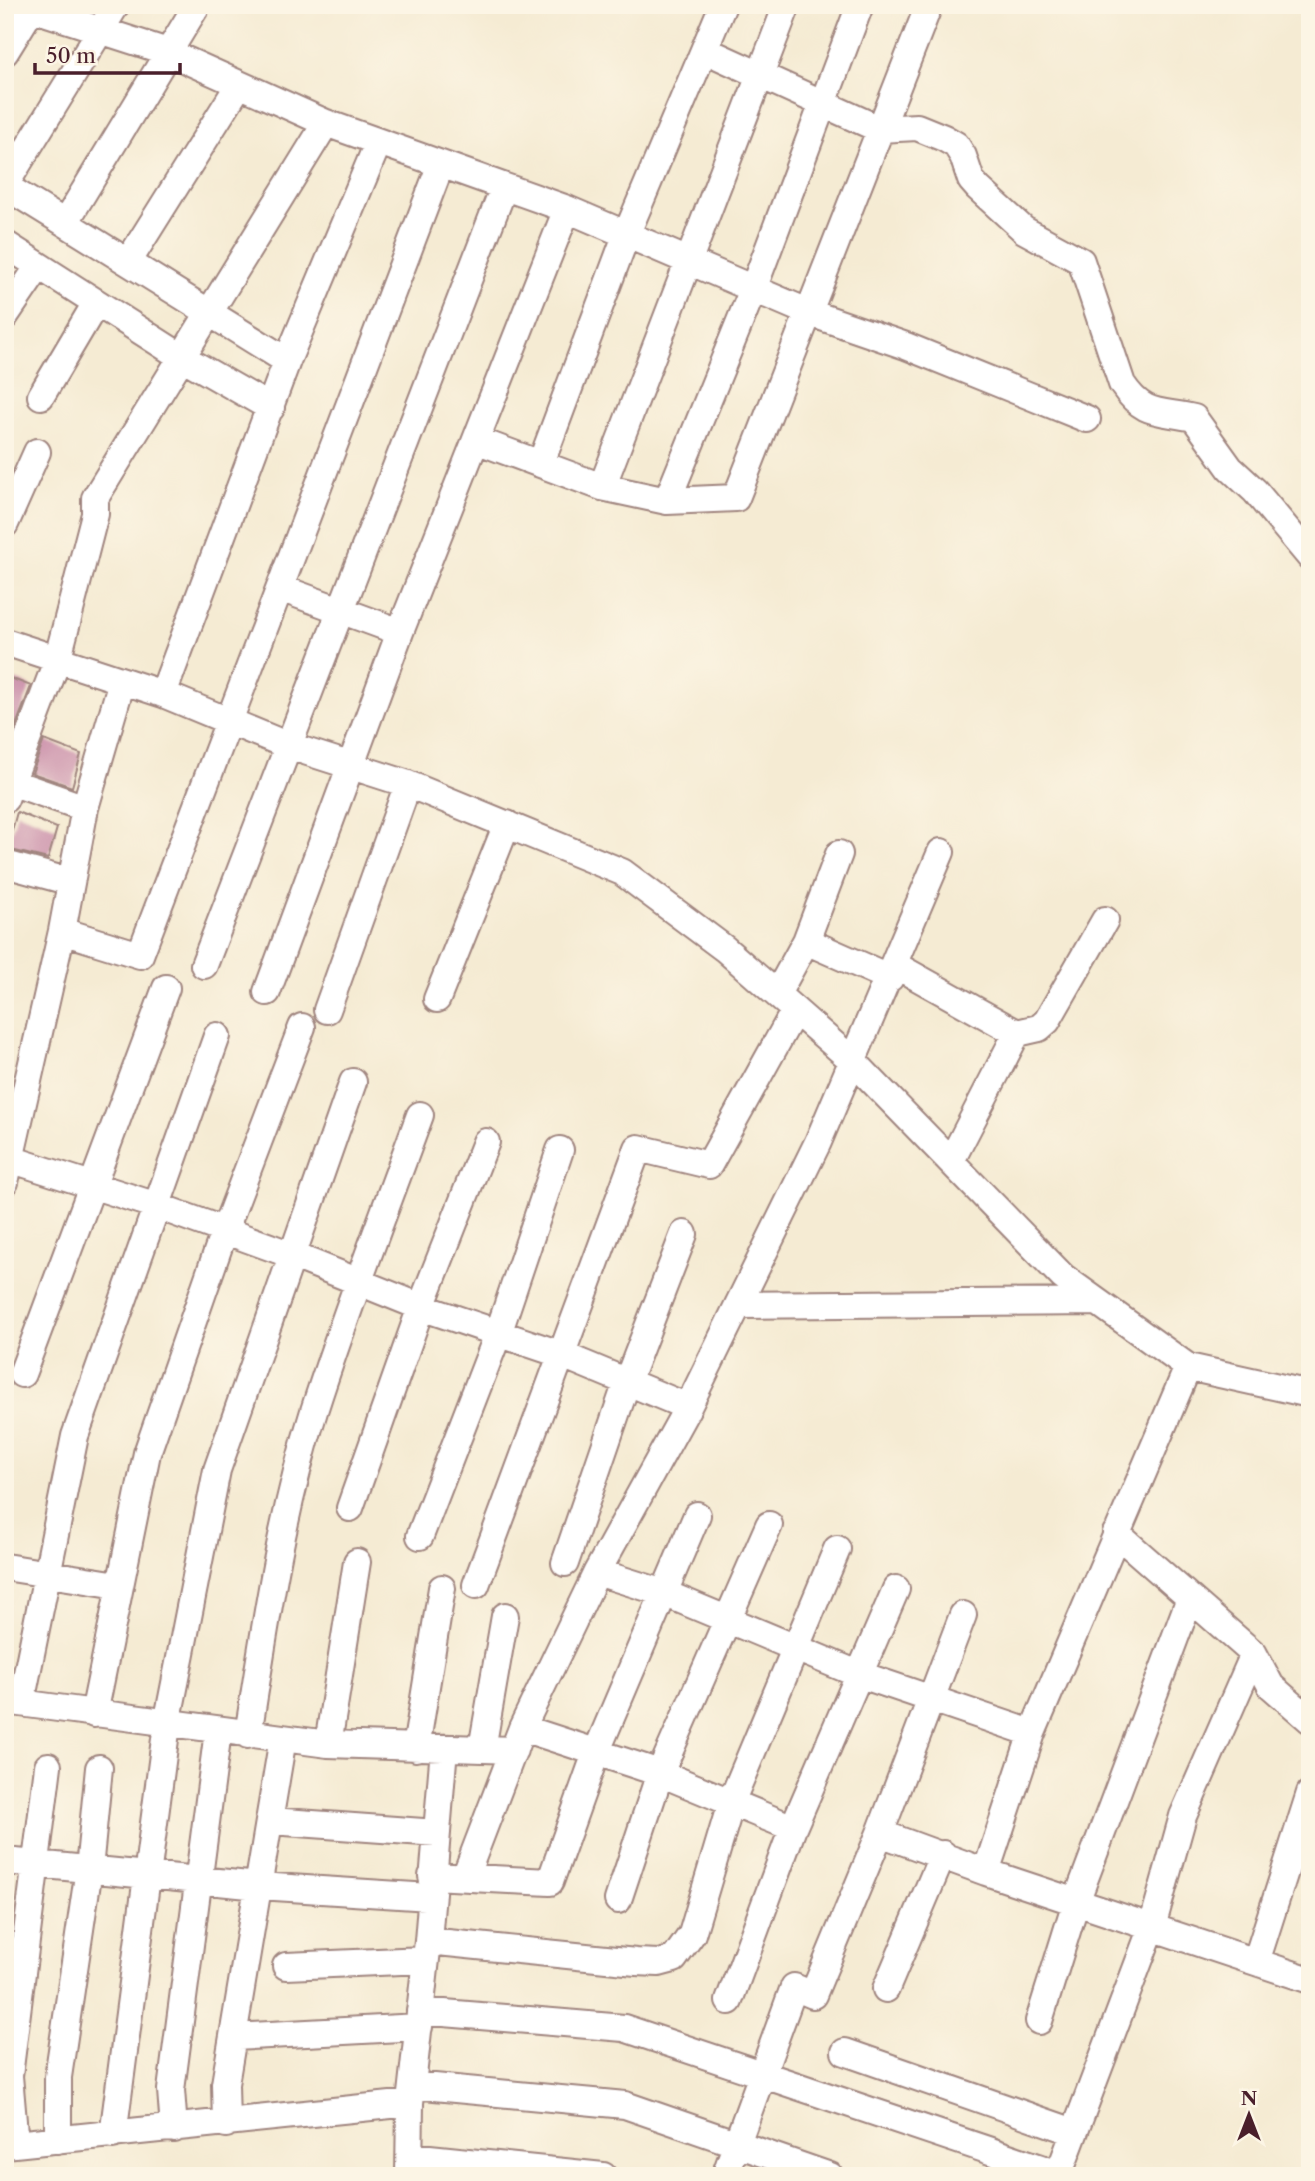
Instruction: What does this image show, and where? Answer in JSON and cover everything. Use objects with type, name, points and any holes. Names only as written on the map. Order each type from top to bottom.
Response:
[{"type":"street","points":[[116,5],[5,185],[286,361]]},
{"type":"street","points":[[65,223],[197,5]]},
{"type":"street","points":[[541,463],[627,233],[723,5]]},
{"type":"street","points":[[603,487],[786,5]]},
{"type":"street","points":[[667,500],[754,287],[860,5]]},
{"type":"street","points":[[476,440],[603,487],[667,500],[736,498],[929,5]]},
{"type":"street","points":[[5,52],[29,7],[168,52],[326,123],[567,209],[810,313],[906,346],[1087,419]]},
{"type":"street","points":[[705,50],[879,129],[917,127],[956,145],[978,188],[1024,230],[1081,261],[1122,384],[1132,400],[1148,411],[1194,418],[1230,468],[1255,491],[1310,557]]},
{"type":"street","points":[[128,262],[239,85]]},
{"type":"street","points":[[85,808],[7,787],[57,661],[95,514],[95,498],[180,356],[326,123]]},
{"type":"street","points":[[163,694],[271,408],[286,361],[378,143]]},
{"type":"street","points":[[62,931],[140,955],[441,164]]},
{"type":"street","points":[[204,965],[504,187]]},
{"type":"street","points":[[267,992],[400,632],[567,209]]},
{"type":"street","points":[[5,244],[180,356],[271,408]]},
{"type":"street","points":[[5,316],[39,266]]},
{"type":"street","points":[[41,396],[96,303]]},
{"type":"street","points":[[5,524],[37,452]]},
{"type":"street","points":[[280,588],[400,632]]},
{"type":"street","points":[[5,642],[163,694],[289,746],[408,784],[622,872],[725,949],[855,1062],[1063,1277],[1188,1367],[1310,1394]]},
{"type":"street","points":[[122,681],[85,808],[62,931],[15,1095],[8,1170],[92,1185],[156,1206],[292,1255],[421,1307],[560,1354],[688,1407]]},
{"type":"street","points":[[327,1010],[408,784]]},
{"type":"street","points":[[437,999],[507,824]]},
{"type":"street","points":[[465,1877],[518,1739],[597,1572],[688,1407],[855,1062],[941,852]]},
{"type":"street","points":[[475,1585],[638,1148],[709,1165],[785,1002],[839,854]]},
{"type":"street","points":[[5,864],[71,882]]},
{"type":"street","points":[[806,942],[892,971],[1017,1033],[1039,1028],[1047,1021],[1105,920]]},
{"type":"street","points":[[22,1374],[166,988]]},
{"type":"street","points":[[94,1714],[118,1585],[147,1453],[224,1232],[302,1027]]},
{"type":"street","points":[[951,1161],[1017,1033]]},
{"type":"street","points":[[217,1036],[75,1436],[48,1573],[13,1702],[328,1744],[482,1749],[518,1739],[596,1753],[660,1773],[732,1800],[793,1828]]},
{"type":"street","points":[[113,2135],[167,1724],[217,1470],[353,1082]]},
{"type":"street","points":[[248,1735],[265,1626],[289,1502],[314,1411],[420,1115]]},
{"type":"street","points":[[350,1508],[421,1307],[486,1142]]},
{"type":"street","points":[[420,1536],[498,1334],[560,1150]]},
{"type":"street","points":[[565,1563],[627,1382],[684,1234]]},
{"type":"street","points":[[738,1305],[1097,1302]]},
{"type":"street","points":[[986,1872],[1032,1732],[1188,1367]]},
{"type":"street","points":[[5,1861],[259,1886],[431,1886],[465,1877],[550,1882],[596,1753],[697,1515]]},
{"type":"street","points":[[618,1900],[660,1773],[769,1525]]},
{"type":"street","points":[[1116,1533],[1254,1654],[1271,1686],[1310,1720]]},
{"type":"street","points":[[286,1966],[426,1950],[659,1963],[674,1959],[692,1934],[732,1800],[837,1549]]},
{"type":"street","points":[[328,1744],[357,1562]]},
{"type":"street","points":[[5,1567],[118,1585]]},
{"type":"street","points":[[597,1572],[664,1593],[858,1674],[932,1701],[1032,1732]]},
{"type":"street","points":[[416,1748],[442,1588]]},
{"type":"street","points":[[729,2001],[793,1828],[896,1589]]},
{"type":"street","points":[[1039,2021],[1076,1902],[1190,1598]]},
{"type":"street","points":[[725,2176],[759,2076],[794,1987],[813,1995],[880,1833],[963,1615]]},
{"type":"street","points":[[482,1749],[505,1616]]},
{"type":"street","points":[[234,2037],[419,2019],[624,2028],[759,2076],[1058,2175],[1152,1927],[1183,1816],[1254,1654]]},
{"type":"street","points":[[174,2129],[171,2090],[218,1731]]},
{"type":"street","points":[[226,2124],[225,2084],[283,1738]]},
{"type":"street","points":[[444,1748],[412,2094],[409,2166],[603,2176]]},
{"type":"street","points":[[48,1766],[9,2076],[10,2144],[226,2124],[412,2094],[625,2105],[830,2176]]},
{"type":"street","points":[[58,2140],[58,2077],[89,1869],[99,1769]]},
{"type":"street","points":[[1256,1962],[1310,1793]]},
{"type":"street","points":[[271,1821],[437,1833]]},
{"type":"street","points":[[880,1833],[986,1872],[1310,1980]]},
{"type":"street","points":[[886,1989],[943,1854]]},
{"type":"street","points":[[845,2052],[1074,2132]]},
{"type":"building","points":[[5,676],[31,686],[5,754]]},
{"type":"building","points":[[44,740],[81,754],[72,787],[32,773]]},
{"type":"building","points":[[17,812],[57,828],[48,859],[7,849]]}]
